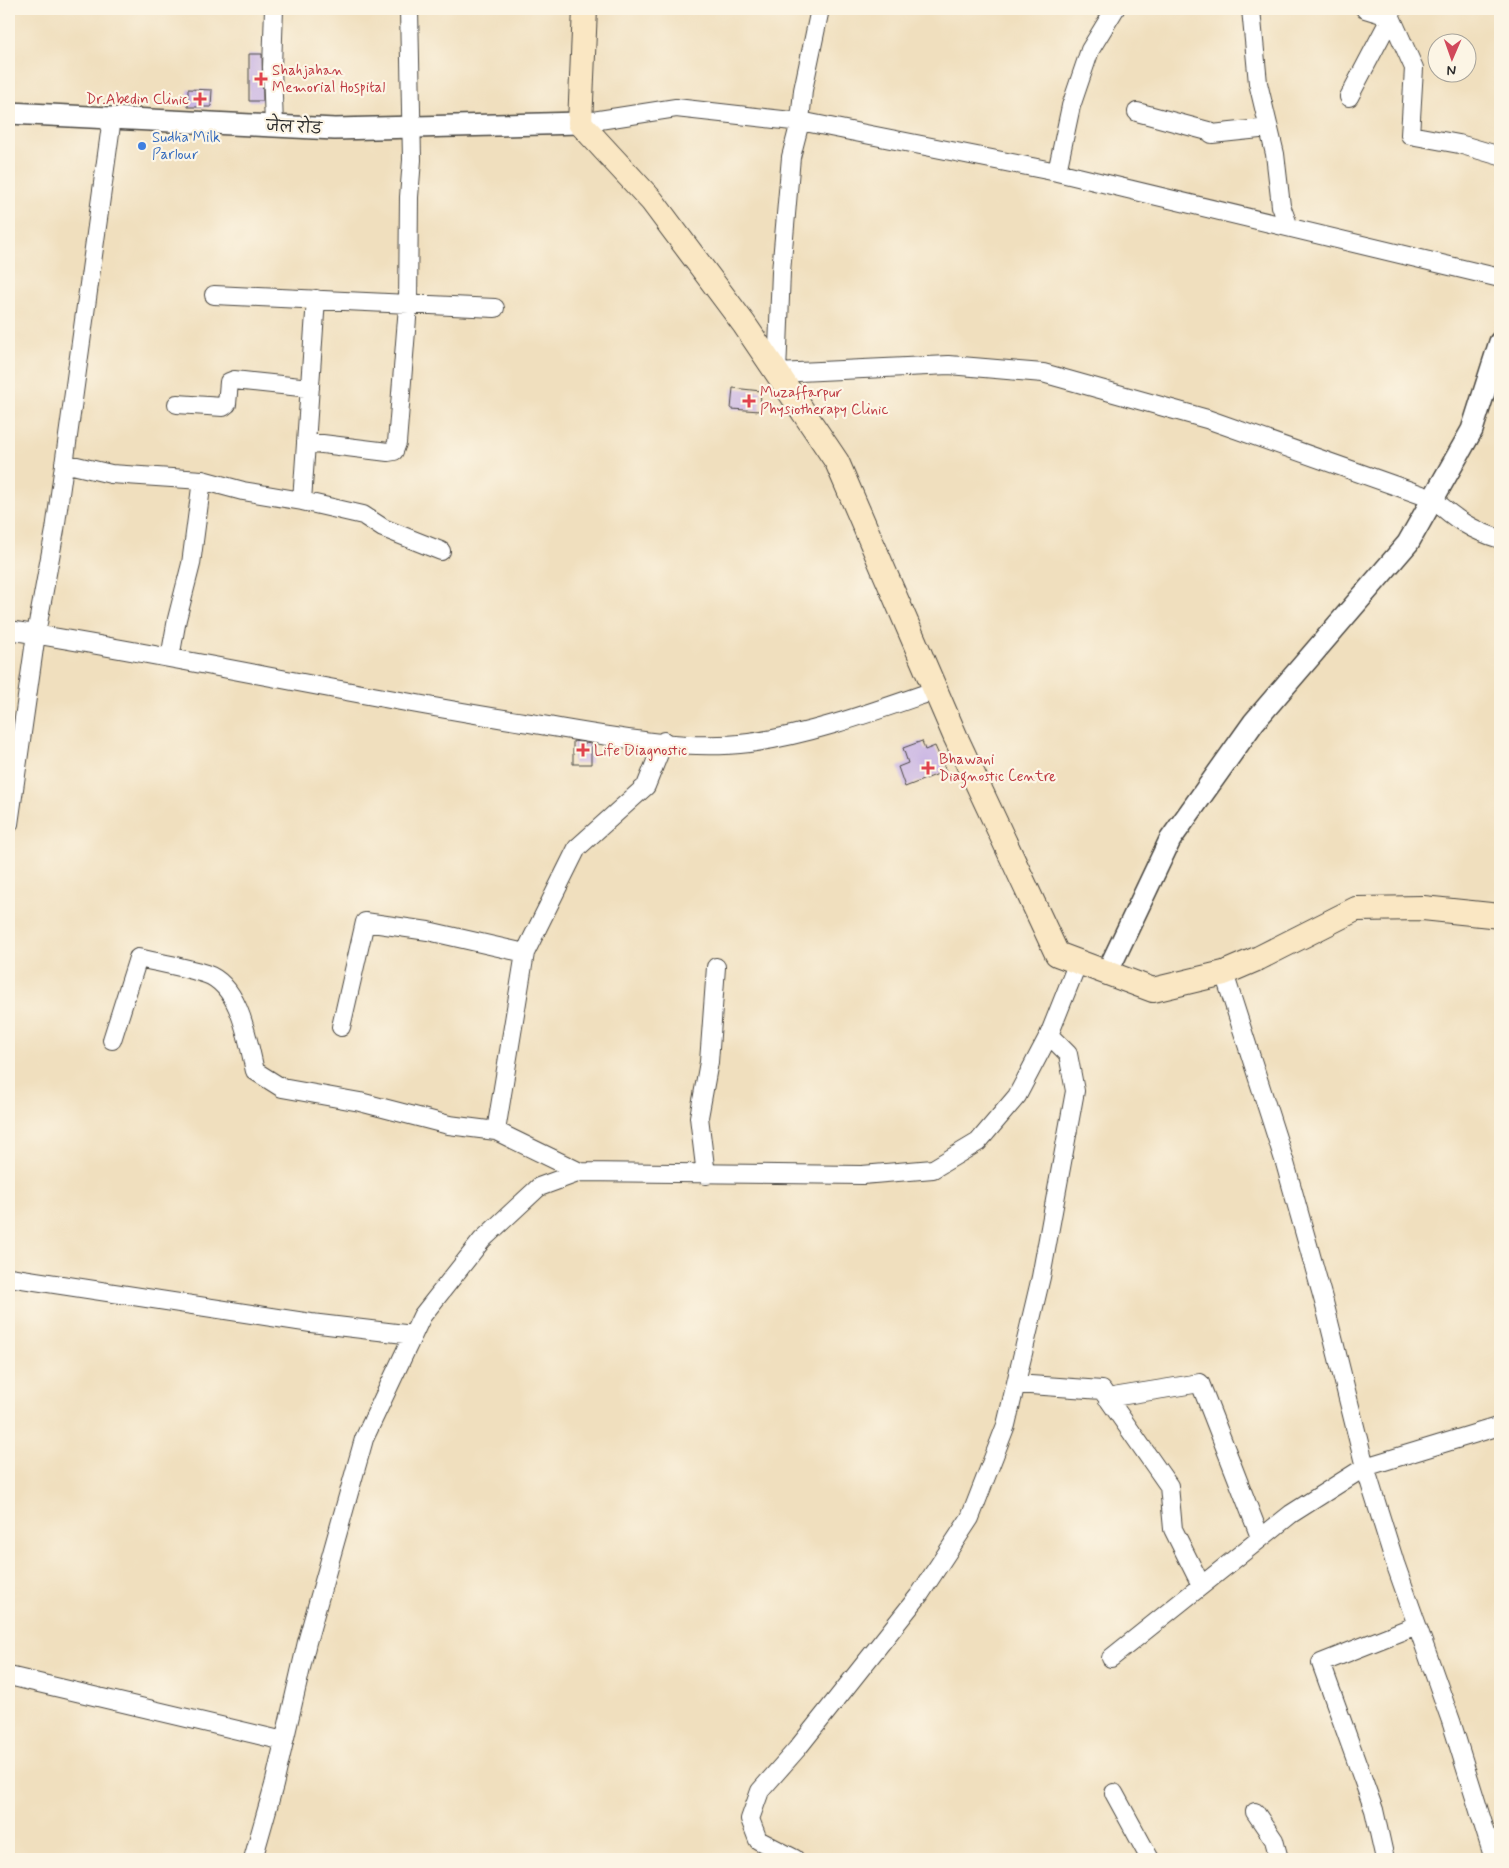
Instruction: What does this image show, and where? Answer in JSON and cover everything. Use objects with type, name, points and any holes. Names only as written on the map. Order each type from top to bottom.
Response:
[{"type":"main road","points":[[585,9],[580,122],[652,201],[744,324],[837,462],[936,690],[1057,954],[1154,990],[1224,973],[1260,958],[1356,909],[1423,908],[1500,916]]},
{"type":"street","points":[[274,9],[272,67],[274,126]]},
{"type":"street","points":[[306,442],[394,451],[397,443],[408,306],[412,127],[409,9]]},
{"type":"street","points":[[820,9],[803,90],[800,122],[790,157],[781,272],[777,373],[949,365],[1043,373],[1207,419],[1433,498],[1455,519],[1480,532],[1500,539]]},
{"type":"street","points":[[1057,172],[1071,106],[1090,50],[1115,9]]},
{"type":"street","points":[[1251,9],[1258,83],[1269,128],[1281,206],[1289,227]]},
{"type":"street","points":[[1365,9],[1392,13]]},
{"type":"street","points":[[1350,97],[1392,13]]},
{"type":"street","points":[[1392,13],[1414,68],[1410,135],[1459,144],[1500,156]]},
{"type":"street","points":[[580,122],[676,108],[800,122],[1057,172],[1500,278]]},
{"type":"street","points":[[1137,112],[1208,131],[1212,134],[1269,128]]},
{"type":"street","name":"जेल रोड","points":[[9,113],[335,129],[580,122]]},
{"type":"street","points":[[9,824],[16,719],[36,634],[64,464],[112,118]]},
{"type":"street","points":[[214,296],[316,299],[408,306],[426,304],[495,308]]},
{"type":"street","points":[[302,501],[316,299]]},
{"type":"street","points":[[1107,973],[1170,840],[1254,722],[1408,543],[1472,430],[1500,342]]},
{"type":"street","points":[[177,404],[223,407],[227,404],[229,382],[234,380],[310,388]]},
{"type":"street","points":[[64,464],[110,474],[202,480],[243,491],[302,501],[363,515],[383,528],[441,551]]},
{"type":"street","points":[[170,658],[177,619],[191,564],[202,480]]},
{"type":"street","points":[[9,630],[450,710],[629,738],[707,745],[749,743],[839,722],[936,690]]},
{"type":"street","points":[[496,1131],[525,953],[577,848],[646,786],[664,741]]},
{"type":"street","points":[[341,1027],[365,922],[428,931],[525,953]]},
{"type":"street","points":[[112,1040],[138,958],[209,974],[232,994],[244,1025],[255,1071],[282,1088],[360,1102],[449,1126],[496,1131],[580,1172]]},
{"type":"street","points":[[254,1859],[307,1642],[364,1439],[422,1316],[482,1240],[539,1186],[580,1172],[706,1175],[862,1175],[933,1170],[978,1142],[1017,1096],[1049,1035],[1078,962]]},
{"type":"street","points":[[706,1175],[699,1117],[709,1062],[716,967]]},
{"type":"street","points":[[1224,973],[1285,1163],[1324,1302],[1365,1467],[1417,1625],[1493,1833],[1494,1859]]},
{"type":"street","points":[[795,1859],[758,1840],[750,1819],[760,1790],[797,1749],[920,1594],[970,1518],[1006,1425],[1042,1277],[1075,1091],[1068,1054],[1049,1035]]},
{"type":"street","points":[[9,1277],[310,1323],[413,1335]]},
{"type":"street","points":[[1107,1398],[1200,1383],[1260,1537]]},
{"type":"street","points":[[1016,1384],[1102,1390],[1169,1486],[1173,1529],[1201,1585]]},
{"type":"street","points":[[1110,1658],[1260,1537],[1291,1514],[1365,1467],[1500,1426]]},
{"type":"street","points":[[1385,1859],[1374,1810],[1321,1664],[1417,1625]]},
{"type":"street","points":[[9,1676],[284,1741]]},
{"type":"street","points":[[1114,1793],[1150,1859]]},
{"type":"street","points":[[1255,1812],[1274,1840],[1279,1859]]},
{"type":"building","points":[[249,54],[262,54],[263,101],[249,101]]},
{"type":"building","points":[[188,89],[212,90],[211,107],[188,107]]},
{"type":"building","points":[[733,388],[761,391],[760,411],[731,409]]},
{"type":"building","points":[[573,741],[591,744],[591,764],[573,764]]},
{"type":"building","points":[[922,741],[925,750],[935,746],[946,771],[905,787],[898,767],[908,763],[903,748]]},
{"type":"place","name":"Shahjahan Memorial Hospital","points":[[261,79]]},
{"type":"place","name":"Dr.Abedin Clinic","points":[[200,99]]},
{"type":"place","name":"Sudha Milk Parlour","points":[[142,146]]},
{"type":"place","name":"Muzaffarpur Physiotherapy Clinic","points":[[749,401]]},
{"type":"place","name":"Life Diagnostic","points":[[583,750]]},
{"type":"place","name":"Bhawani Diagnostic Centre","points":[[928,768]]}]
